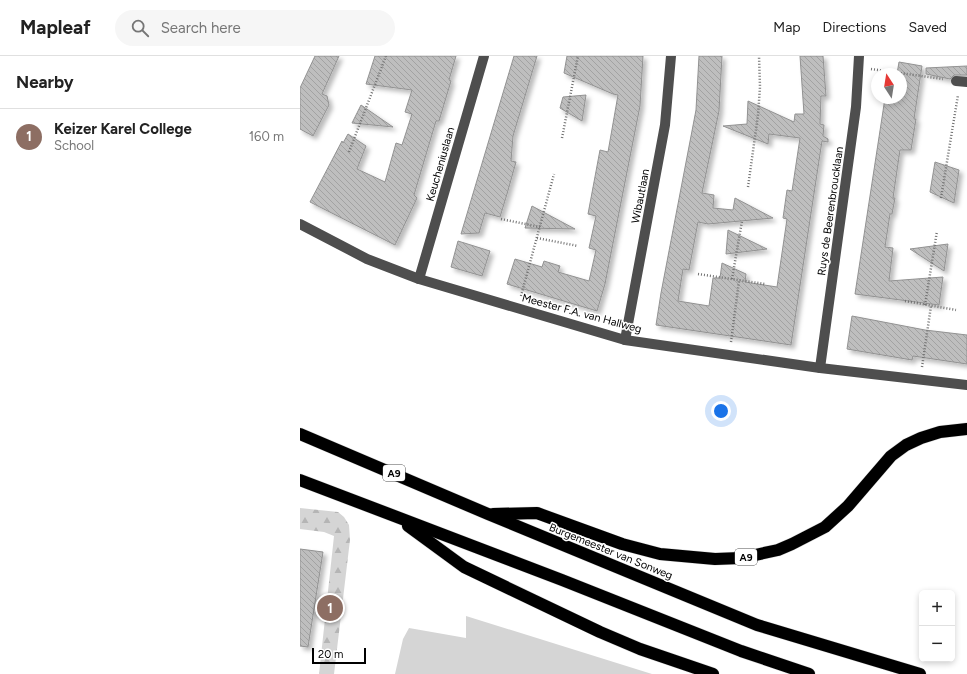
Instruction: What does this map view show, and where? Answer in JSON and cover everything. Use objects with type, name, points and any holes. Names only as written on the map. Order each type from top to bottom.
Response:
[{"type":"highway","name":"A9","points":[[488,514],[537,513],[622,544],[660,554],[714,559],[741,558],[778,550],[825,527],[848,506],[891,456],[906,445],[940,432],[967,429]]},
{"type":"highway","name":"Burgemeester van Sonweg","points":[[300,434],[488,514],[757,625],[920,674]]},
{"type":"highway","points":[[300,480],[741,651],[809,674]]},
{"type":"highway","points":[[394,516],[464,567],[484,575],[600,632],[640,649],[713,674]]},
{"type":"street","name":"Keucheniuslaan","points":[[420,279],[484,56]]},
{"type":"street","name":"Wibautlaan","points":[[625,340],[665,125],[672,56]]},
{"type":"street","name":"Ruys de Beerenbroucklaan","points":[[820,368],[856,107],[859,56]]},
{"type":"street","points":[[956,81],[967,82]]},
{"type":"street","name":"Meester F.A. van Hallweg","points":[[300,224],[367,259],[420,279],[625,340],[820,368],[967,385]]},
{"type":"path","points":[[350,152],[386,56]]},
{"type":"path","points":[[562,138],[578,56]]},
{"type":"path","points":[[748,187],[758,115],[760,87],[759,56]]},
{"type":"path","points":[[859,67],[956,81],[960,84],[941,198]]},
{"type":"path","points":[[518,308],[554,174]]},
{"type":"path","points":[[501,219],[540,227]]},
{"type":"path","points":[[732,279],[742,221]]},
{"type":"path","points":[[925,305],[937,230]]},
{"type":"path","points":[[536,238],[578,246]]},
{"type":"path","points":[[698,274],[765,284]]},
{"type":"path","points":[[729,355],[739,281]]},
{"type":"path","points":[[905,301],[956,310]]},
{"type":"path","points":[[920,380],[931,306]]},
{"type":"green space","points":[[300,508],[338,512],[344,517],[349,525],[350,540],[334,674],[319,674],[334,536],[324,532],[300,529]]},
{"type":"green space","points":[[466,616],[652,674],[395,674],[403,639],[409,628],[466,638]]},
{"type":"building","points":[[315,56],[339,56],[322,94],[327,96],[329,105],[313,136],[300,129],[300,88]]},
{"type":"building","points":[[375,56],[456,56],[449,80],[451,81],[439,121],[436,121],[414,195],[417,198],[395,245],[310,202],[342,141],[343,143],[348,134],[366,146],[357,169],[385,182],[396,143],[402,145],[412,114],[405,112],[412,90],[366,84]]},
{"type":"building","points":[[514,56],[537,56],[513,136],[511,161],[516,162],[507,194],[500,217],[485,213],[479,233],[461,234]]},
{"type":"building","points":[[567,56],[643,56],[640,106],[605,284],[597,311],[507,284],[515,259],[542,267],[544,261],[560,266],[558,272],[589,281],[596,250],[589,248],[596,216],[588,214],[600,150],[608,152],[618,95],[564,73]]},
{"type":"building","points":[[699,56],[722,56],[719,111],[702,193],[714,195],[713,208],[733,210],[735,198],[773,218],[708,224],[698,222],[689,270],[683,269],[678,301],[709,306],[713,278],[720,278],[722,263],[746,274],[745,282],[777,287],[787,219],[783,218],[787,190],[792,191],[800,138],[769,134],[768,144],[723,126],[747,124],[748,101],[794,122],[795,114],[804,114],[800,56],[823,56],[826,96],[821,96],[820,124],[824,125],[823,136],[828,139],[828,142],[822,141],[791,345],[656,325],[696,110]]},
{"type":"building","points":[[899,62],[922,66],[911,150],[900,150],[893,198],[895,198],[892,214],[890,214],[885,247],[893,248],[889,281],[943,277],[939,305],[855,294],[884,104],[907,104],[907,68],[898,68]]},
{"type":"building","points":[[967,66],[967,75],[954,75],[950,79],[926,74],[926,68]]},
{"type":"building","points":[[586,95],[582,121],[560,108],[563,97]]},
{"type":"building","points":[[361,105],[393,127],[352,123]]},
{"type":"building","points":[[935,162],[959,170],[954,203],[930,192]]},
{"type":"building","points":[[532,206],[575,229],[525,228]]},
{"type":"building","points":[[728,230],[767,249],[726,254]]},
{"type":"building","points":[[458,241],[490,251],[482,276],[451,267]]},
{"type":"building","points":[[948,244],[944,271],[910,249]]},
{"type":"building","points":[[852,316],[925,330],[967,335],[967,364],[913,356],[912,360],[847,349]]},
{"type":"building","points":[[300,549],[323,552],[308,647],[300,646]]},
{"type":"place","name":"Keizer Karel College","points":[[330,608]]}]
